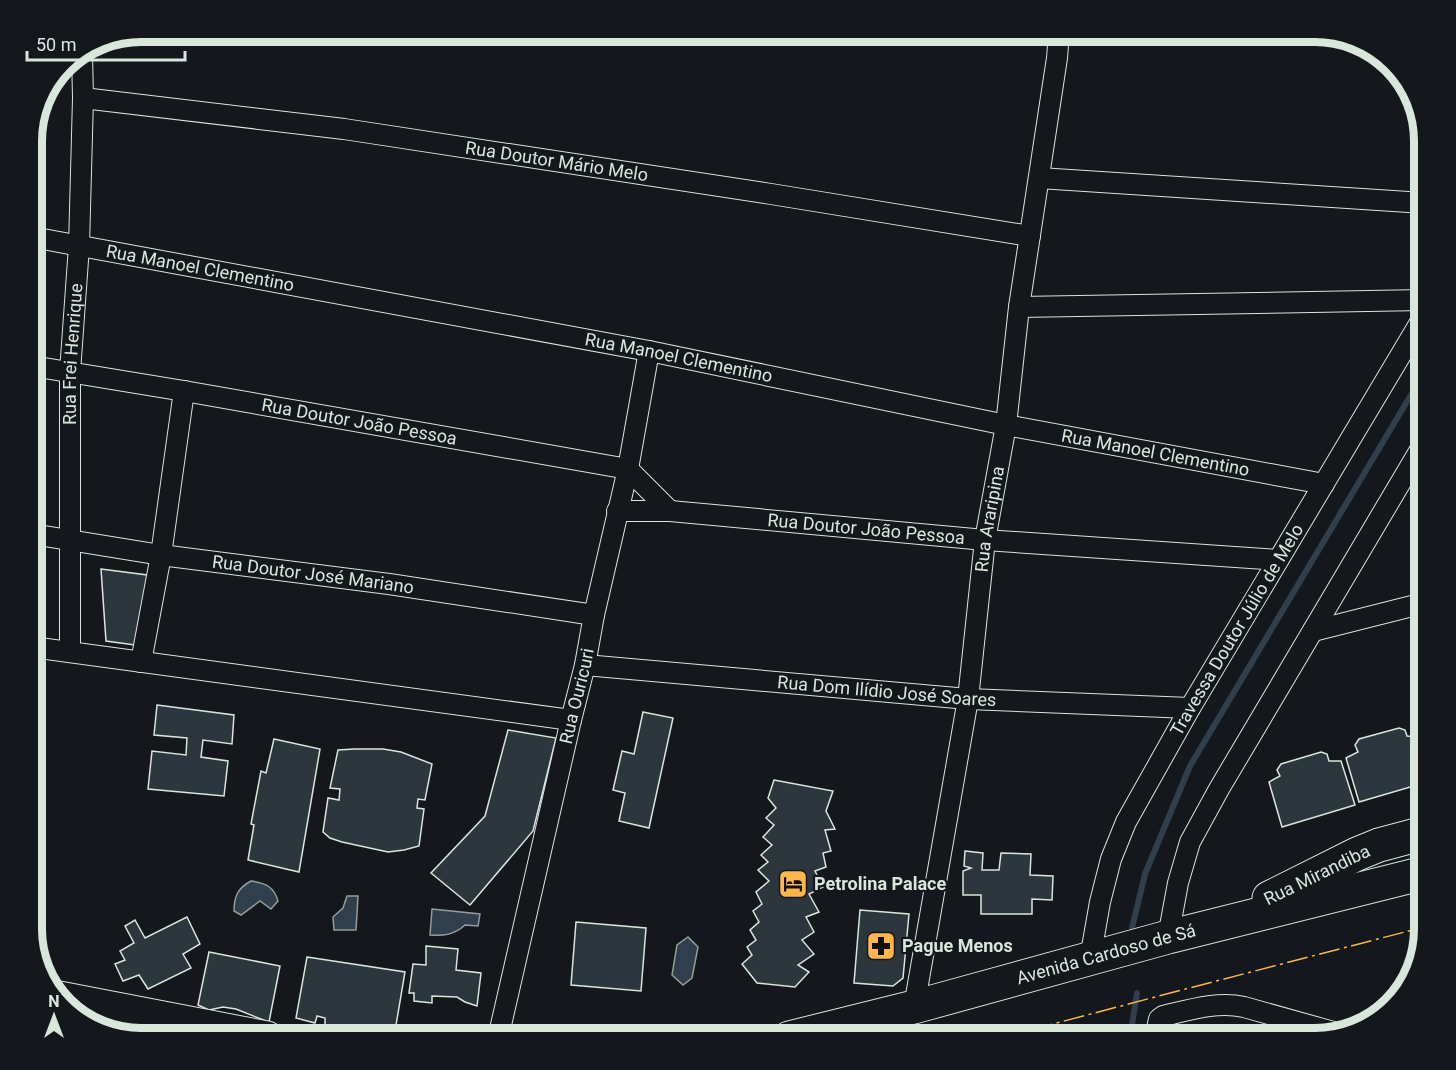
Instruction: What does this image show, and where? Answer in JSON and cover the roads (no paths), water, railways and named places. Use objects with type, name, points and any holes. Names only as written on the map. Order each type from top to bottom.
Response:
[{"type":"highway","name":"Rua Mirandiba","points":[[1214,926],[1357,854],[1379,845],[1414,836]]},
{"type":"highway","name":"Avenida Cardoso de Sá","points":[[829,1028],[1168,937],[1414,876]]},
{"type":"highway","points":[[84,1003],[215,1028]]},
{"type":"street","name":"Rua Araripina","points":[[914,1007],[968,699],[985,540],[1006,425],[1020,307],[1058,42]]},
{"type":"street","name":"Rua Frei Henrique","points":[[70,652],[70,372],[79,246],[82,62]]},
{"type":"street","name":"Rua Doutor Mário Melo","points":[[83,98],[344,129],[1030,236]]},
{"type":"street","points":[[1040,178],[1414,202]]},
{"type":"street","name":"Rua Manoel Clementino","points":[[42,239],[649,351],[1006,425],[1324,484]]},
{"type":"street","points":[[1020,307],[1414,300]]},
{"type":"street","name":"Travessa Doutor Júlio de Melo","points":[[1090,959],[1111,859],[1126,822],[1190,708],[1414,334]]},
{"type":"street","name":"Rua Ouricuri","points":[[500,1028],[585,665],[594,615],[628,469],[649,351]]},
{"type":"street","name":"Rua Doutor João Pessoa","points":[[42,368],[628,469]]},
{"type":"street","points":[[141,662],[161,555],[184,391]]},
{"type":"street","points":[[1168,937],[1178,883],[1190,842],[1219,789],[1414,461]]},
{"type":"street","points":[[628,469],[670,511]]},
{"type":"street","name":"Rua Doutor João Pessoa","points":[[617,511],[670,511],[985,540],[1278,560]]},
{"type":"street","name":"Rua Doutor José Mariano","points":[[42,536],[161,555],[389,584],[594,615]]},
{"type":"street","points":[[1313,631],[1414,606]]},
{"type":"street","points":[[42,648],[571,720]]},
{"type":"street","name":"Rua Dom Ilídio José Soares","points":[[585,665],[968,699],[1190,708]]},
{"type":"street","points":[[1157,1028],[1162,1016],[1217,1005],[1244,1007],[1318,1028]]},
{"type":"water","points":[[251,881],[269,887],[278,901],[271,909],[260,901],[241,915],[234,911],[236,897],[240,890]]},
{"type":"water","points":[[347,896],[358,896],[356,930],[334,930],[333,917],[343,908]]},
{"type":"water","points":[[432,909],[480,914],[478,926],[465,925],[449,934],[430,935]]},
{"type":"water","points":[[688,937],[698,947],[692,978],[683,985],[672,975],[677,945]]},
{"type":"waterway","points":[[1132,928],[1145,874],[1190,766],[1414,390]]},
{"type":"waterway","points":[[1132,1028],[1137,993]]},
{"type":"place","name":"Petrolina Palace","points":[[793,884]]},
{"type":"place","name":"Pague Menos","points":[[881,946]]}]
